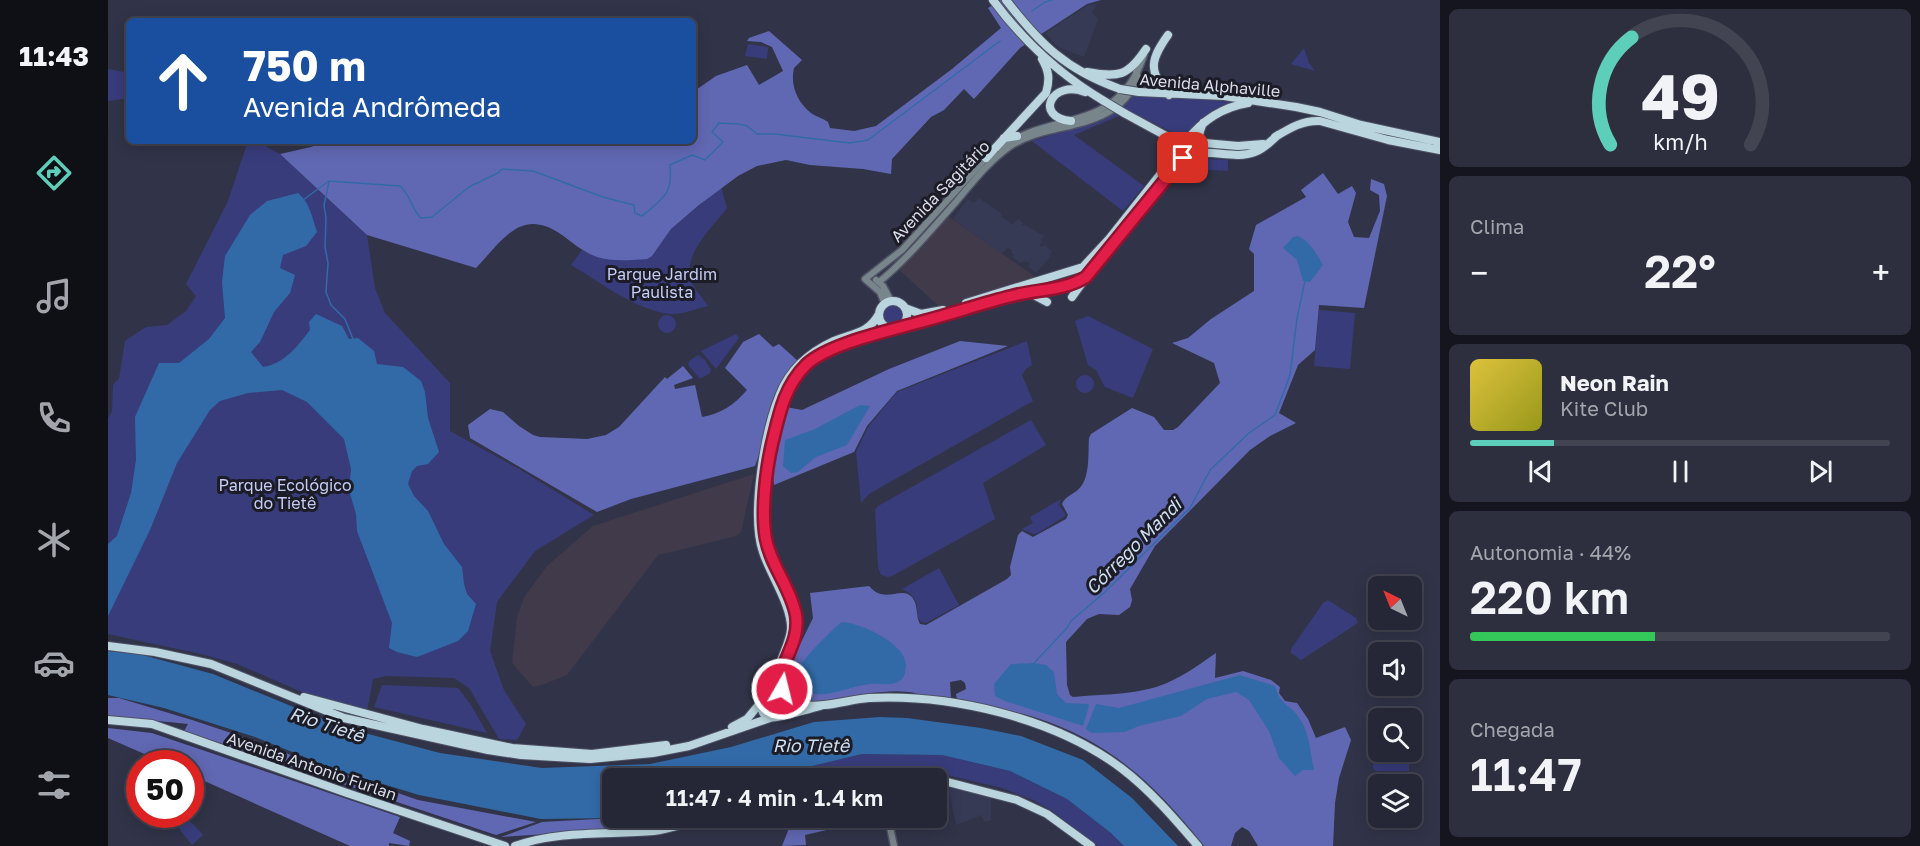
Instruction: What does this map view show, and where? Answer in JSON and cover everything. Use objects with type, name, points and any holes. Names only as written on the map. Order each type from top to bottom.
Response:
[{"type":"main road","points":[[993,0],[1040,55],[1101,99],[1190,149],[1251,149],[1309,120],[1388,140],[1440,150]]},
{"type":"main road","name":"Avenida Alphaville","points":[[1006,0],[1044,44],[1079,71],[1120,89],[1169,95],[1224,96],[1288,106],[1440,142]]},
{"type":"main road","points":[[1168,35],[1155,55],[1154,68],[1156,78],[1169,95]]},
{"type":"main road","points":[[1079,71],[1111,76],[1136,73],[1146,49]]},
{"type":"main road","points":[[983,164],[1046,93],[1048,71],[1040,55]]},
{"type":"main road","points":[[1071,121],[1059,119],[1051,110],[1051,99],[1055,94],[1071,88],[1101,99]]},
{"type":"main road","points":[[1072,297],[1078,292],[1086,277],[1187,140],[1203,123],[1225,109],[1256,102]]},
{"type":"main road","points":[[1288,106],[1298,115],[1297,123],[1293,127]]},
{"type":"main road","points":[[1203,123],[1198,134],[1204,143],[1238,146],[1263,144]]},
{"type":"main road","points":[[1388,140],[1392,131]]},
{"type":"main road","points":[[1158,182],[1187,155],[1248,154],[1265,147],[1278,135]]},
{"type":"main road","points":[[1004,138],[1017,136]]},
{"type":"main road","points":[[108,641],[156,647],[216,661],[309,699],[423,729],[512,748],[592,754],[633,750],[694,740],[740,724],[751,715],[763,699],[791,631],[785,605],[763,552],[758,525],[763,464],[777,402],[786,381],[804,359],[833,342],[870,328],[888,303],[897,302],[921,314],[930,314],[1078,269],[1087,264],[1123,226]]},
{"type":"main road","points":[[783,716],[788,704],[784,695],[781,673],[796,635],[796,616],[794,605],[770,552],[765,525],[769,458],[789,387],[805,366],[822,354],[843,345],[896,328],[1079,282],[1086,277]]},
{"type":"main road","points":[[1029,293],[1047,302]]},
{"type":"main road","points":[[879,314],[884,326],[896,328],[906,320],[905,308]]},
{"type":"main road","points":[[108,646],[170,655],[218,666],[344,718],[495,752],[590,759],[653,753],[689,746],[770,718],[824,705],[867,698],[906,698],[969,706],[1041,726],[1092,749],[1121,768],[1161,804],[1198,846]]},
{"type":"main road","points":[[763,699],[773,691],[803,705],[824,705]]},
{"type":"main road","points":[[763,699],[764,713],[770,718]]},
{"type":"main road","points":[[344,718],[347,708]]},
{"type":"main road","points":[[367,723],[371,720],[370,715]]},
{"type":"main road","name":"Avenida Antonio Furlan","points":[[108,720],[152,724],[505,846]]},
{"type":"main road","points":[[947,783],[1002,794],[1031,806],[1047,814],[1090,846]]},
{"type":"main road","points":[[515,846],[560,836],[656,831],[667,828]]},
{"type":"main road","points":[[492,842],[524,843]]},
{"type":"street","name":"Avenida Sagitário","points":[[868,278],[902,250],[983,164],[1017,136],[1071,121],[1107,107],[1124,91],[1136,73]]},
{"type":"street","name":"Avenida Sagitário","points":[[879,282],[930,231],[983,164],[1024,139],[1113,110],[1131,93],[1136,73]]},
{"type":"street","points":[[868,278],[879,282],[888,303]]},
{"type":"street","points":[[868,278],[888,303]]},
{"type":"street","points":[[891,828],[894,846]]},
{"type":"shaded area","points":[[1001,0],[1101,0],[1087,4],[1020,48],[974,99],[964,89],[944,110],[931,117],[892,159],[891,174],[786,160],[757,166],[738,176],[699,205],[671,229],[652,256],[647,259],[603,259],[583,250],[548,227],[535,224],[524,225],[514,230],[476,268],[367,235],[280,154],[319,144],[696,144],[696,90],[716,76],[747,65],[759,85],[783,71],[772,47],[761,42],[747,41],[749,38],[769,31],[802,60],[794,68],[793,81],[802,104],[811,113],[828,122],[830,128],[854,131],[876,126],[952,69],[1001,28],[988,8]]},
{"type":"shaded area","points":[[1097,4],[1092,12],[1098,19],[1084,57],[1058,47],[1045,33],[1088,5]]},
{"type":"shaded area","points":[[1323,173],[1338,194],[1352,186],[1356,193],[1348,222],[1354,237],[1369,238],[1380,211],[1379,195],[1370,190],[1371,179],[1384,184],[1387,196],[1364,308],[1319,305],[1315,350],[1298,365],[1279,413],[1296,423],[1270,436],[1250,450],[1155,546],[1130,589],[1132,600],[1130,607],[1119,615],[1099,614],[1087,619],[1066,642],[1067,685],[1073,697],[1156,687],[1180,676],[1216,653],[1215,678],[1243,671],[1271,680],[1280,687],[1279,693],[1285,701],[1297,703],[1308,719],[1316,738],[1345,727],[1351,740],[1339,778],[1333,846],[1258,846],[1249,831],[1242,827],[1235,833],[1231,846],[1204,846],[1168,803],[1109,752],[1061,727],[1034,717],[957,700],[956,694],[966,689],[965,683],[961,680],[950,682],[951,698],[949,699],[899,691],[818,701],[804,700],[794,695],[787,687],[786,673],[813,618],[810,593],[869,586],[881,594],[908,594],[914,600],[920,624],[926,625],[1007,579],[1011,575],[1010,567],[1018,535],[1022,531],[1033,537],[1066,519],[1068,515],[1062,504],[1066,498],[1080,488],[1085,480],[1091,434],[1132,408],[1154,417],[1164,430],[1173,430],[1178,427],[1220,383],[1214,363],[1172,343],[1188,338],[1211,319],[1254,291],[1254,254],[1249,249],[1256,225],[1306,197],[1301,190]]},
{"type":"shaded area","points":[[979,198],[1013,225],[1018,219],[1023,223],[1022,225],[1044,236],[1039,246],[1044,245],[1052,251],[1036,273],[1028,266],[1031,263],[1024,261],[1021,263],[1012,257],[1014,255],[1012,250],[1008,247],[1002,254],[953,219],[967,199],[974,203]]},
{"type":"shaded area","points":[[948,216],[1040,280],[942,309],[897,268]]},
{"type":"shaded area","points":[[759,334],[773,347],[779,344],[798,361],[789,372],[755,466],[631,499],[597,512],[470,438],[468,425],[490,409],[503,412],[519,426],[540,437],[587,439],[606,435],[619,427],[665,377],[667,379],[683,366],[693,378],[674,385],[675,389],[695,385],[702,417],[721,411],[738,400],[747,390],[725,368],[743,342]]},
{"type":"shaded area","points":[[960,341],[1008,346],[897,391],[867,426],[854,452],[774,485],[772,461],[782,411],[786,407],[802,410],[889,369]]},
{"type":"shaded area","points":[[754,474],[741,532],[736,536],[658,555],[567,675],[533,687],[512,663],[517,618],[524,597],[548,565],[593,526]]},
{"type":"shaded area","points":[[108,698],[119,698],[192,720],[418,800],[536,822],[496,835],[184,731],[188,724],[108,716]]},
{"type":"shaded area","points":[[108,728],[152,733],[202,750],[135,750],[108,738]]},
{"type":"shaded area","points":[[204,751],[400,817],[393,833],[410,841],[409,846],[389,843],[389,846],[350,846],[204,781]]},
{"type":"shaded area","points":[[951,788],[991,796],[991,820],[984,822],[982,815],[956,825],[949,790]]},
{"type":"shaded area","points":[[602,819],[602,828],[640,828],[501,837],[542,822]]},
{"type":"shaded area","points":[[789,828],[835,828],[805,835],[806,845],[782,846]]},
{"type":"green space","points":[[748,44],[768,47],[767,59],[745,56]]},
{"type":"green space","points":[[1304,48],[1309,63],[1315,71],[1291,64]]},
{"type":"green space","points":[[108,69],[126,72],[126,98],[108,101]]},
{"type":"green space","points":[[1133,94],[1231,102],[1205,117],[1184,138],[1121,107]]},
{"type":"green space","points":[[1113,113],[1119,116],[1074,135],[1144,186],[1123,211],[1032,141]]},
{"type":"green space","name":"Parque Ecológico do Tietê","points":[[247,144],[262,144],[280,154],[367,235],[375,288],[385,313],[450,383],[450,431],[519,469],[594,515],[535,551],[497,602],[490,651],[504,690],[526,724],[517,740],[499,739],[469,688],[454,678],[386,676],[373,679],[367,712],[318,699],[237,664],[108,634],[108,418],[112,411],[113,385],[119,378],[125,341],[146,327],[167,325],[186,311],[196,296],[186,284],[228,201]]},
{"type":"green space","points":[[1194,158],[1228,160],[1228,171],[1179,168]]},
{"type":"green space","name":"Parque Jardim Paulista","points":[[721,187],[727,208],[701,240],[690,268],[691,281],[708,306],[675,314],[658,312],[619,295],[571,265],[582,250],[598,257],[652,256],[671,229]]},
{"type":"green space","points":[[893,303],[902,306],[905,315],[902,324],[893,327],[884,324],[881,315],[884,306]]},
{"type":"green space","points":[[1319,310],[1355,313],[1350,369],[1314,366]]},
{"type":"green space","points":[[667,315],[673,318],[676,324],[673,330],[667,333],[661,330],[658,324],[661,318]]},
{"type":"green space","points":[[1088,316],[1153,349],[1133,398],[1105,387],[1096,370],[1088,365],[1075,321]]},
{"type":"green space","points":[[736,334],[739,338],[716,369],[701,351]]},
{"type":"green space","points":[[1027,341],[1032,365],[1022,375],[1033,401],[869,494],[861,503],[856,452],[868,427],[897,392]]},
{"type":"green space","points":[[698,355],[705,360],[711,370],[700,379],[688,365],[689,361]]},
{"type":"green space","points":[[1085,375],[1091,378],[1094,384],[1091,390],[1085,393],[1079,390],[1076,384],[1079,378]]},
{"type":"green space","points":[[1031,420],[1046,445],[983,483],[995,519],[892,576],[881,575],[878,567],[875,510],[878,506]]},
{"type":"green space","points":[[1061,499],[1059,505],[1066,515],[1064,517],[1038,533],[1033,534],[1022,529],[1033,523],[1030,517]]},
{"type":"green space","points":[[939,568],[959,605],[926,623],[921,622],[917,616],[915,600],[902,589]]},
{"type":"green space","points":[[1328,600],[1356,618],[1358,623],[1301,660],[1291,653],[1291,649],[1323,603]]},
{"type":"green space","points":[[382,685],[458,688],[487,733],[374,707]]},
{"type":"green space","points":[[775,695],[782,698],[785,705],[782,712],[775,715],[768,712],[765,705],[768,698]]},
{"type":"green space","points":[[862,754],[942,755],[1010,771],[1067,799],[1124,846],[1098,846],[1051,810],[1033,800],[1002,788],[947,775],[947,768],[804,768]]},
{"type":"green space","points":[[1373,762],[1409,762],[1409,771],[1376,771],[1373,768]]},
{"type":"green space","points":[[179,828],[196,828],[203,835],[192,845]]},
{"type":"water","points":[[298,193],[308,206],[317,232],[306,246],[283,255],[280,268],[295,275],[290,293],[274,312],[260,342],[251,352],[263,367],[278,362],[295,348],[310,330],[309,322],[316,314],[342,326],[349,339],[358,338],[374,351],[377,364],[403,367],[421,381],[425,392],[428,418],[439,452],[428,464],[417,466],[412,471],[408,484],[414,496],[428,511],[444,544],[462,567],[467,594],[476,604],[468,631],[458,641],[417,657],[389,648],[392,623],[357,531],[356,514],[349,490],[351,469],[344,439],[307,402],[282,390],[248,393],[220,401],[210,410],[177,463],[150,530],[108,616],[108,544],[117,536],[131,493],[136,460],[135,417],[159,363],[179,363],[209,339],[225,318],[222,282],[225,256],[250,215],[267,201]]},
{"type":"water","points":[[1298,236],[1310,245],[1323,265],[1310,282],[1303,281],[1297,260],[1283,248],[1293,237]]},
{"type":"water","points":[[860,405],[870,406],[847,445],[816,457],[798,472],[791,473],[783,466],[785,440],[815,429]]},
{"type":"water","points":[[842,622],[860,626],[882,636],[900,650],[906,667],[901,680],[821,694],[809,692],[795,681],[796,672],[804,661]]},
{"type":"water","name":"Rio Tietê","points":[[108,651],[139,654],[213,674],[342,727],[440,753],[542,768],[650,764],[731,747],[814,722],[880,717],[907,718],[981,728],[1021,736],[1083,760],[1132,798],[1178,846],[1124,846],[1067,799],[1010,771],[942,755],[862,754],[804,768],[602,768],[602,818],[541,819],[419,795],[337,770],[255,737],[164,708],[108,695]]},
{"type":"water","points":[[1011,664],[1046,665],[1054,672],[1057,694],[1066,703],[1088,704],[1083,726],[995,696],[994,684]]},
{"type":"water","points":[[1240,675],[1275,686],[1280,698],[1296,714],[1303,725],[1308,737],[1314,770],[1303,770],[1295,776],[1279,758],[1269,731],[1249,700],[1236,692],[1207,699],[1181,716],[1139,726],[1125,732],[1092,733],[1086,729],[1096,704],[1119,708]]},
{"type":"waterway","points":[[1032,11],[1052,0]]},
{"type":"waterway","points":[[303,200],[329,181],[400,186],[421,218],[432,217],[469,187],[502,169],[533,171],[603,197],[634,205],[635,213],[642,216],[661,200],[668,190],[670,165],[692,155],[705,160],[723,142],[712,132],[719,123],[747,126],[757,134],[850,143],[868,140],[1000,41]]},
{"type":"waterway","points":[[329,182],[324,205],[325,247],[328,263],[326,292],[331,305],[345,319],[353,339]]},
{"type":"waterway","name":"Córrego Mandi","points":[[1034,663],[1071,621],[1105,592],[1190,508],[1210,470],[1249,433],[1275,415],[1290,375],[1297,318],[1305,281]]},
{"type":"route","points":[[782,689],[781,673],[794,644],[796,616],[794,605],[775,565],[766,538],[765,500],[769,458],[779,416],[789,387],[796,377],[810,361],[835,347],[1018,294],[1042,292],[1079,282],[1086,277],[1183,158]]}]
